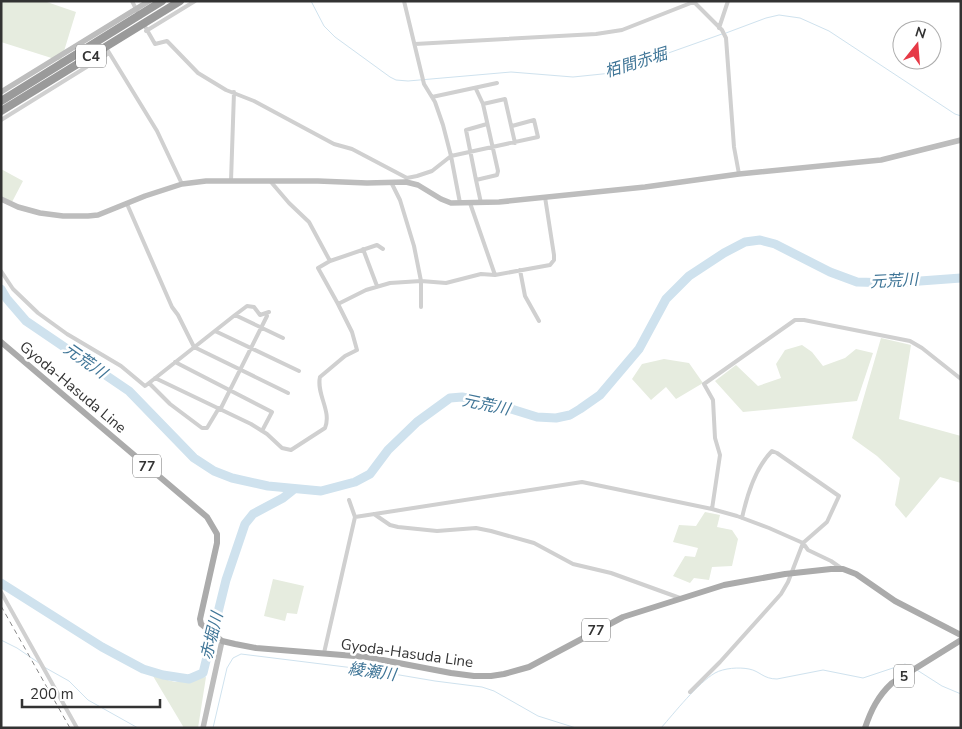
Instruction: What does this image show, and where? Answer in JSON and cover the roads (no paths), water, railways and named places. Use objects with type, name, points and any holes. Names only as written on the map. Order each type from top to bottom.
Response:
[{"type":"highway","name":"C4","points":[[1,101],[162,1]]},
{"type":"highway","name":"C4","points":[[1,111],[180,1]]},
{"type":"main road","name":"Gyoda-Hasuda Line","points":[[1,342],[207,517],[217,534],[218,543],[200,614],[201,624],[220,640],[256,648],[367,657],[474,676],[504,674],[529,667],[544,660],[599,628],[623,617],[682,598],[724,585],[790,573],[831,569],[843,569],[856,574],[895,601],[961,636]]},
{"type":"main road","name":"5","points":[[865,728],[874,704],[884,690],[892,683],[961,640]]},
{"type":"street","points":[[132,1],[146,31],[155,44],[167,41],[198,73],[334,144],[352,149],[447,201],[481,203],[545,197],[645,187],[739,174],[881,160],[961,140]]},
{"type":"street","points":[[1,92],[149,1]]},
{"type":"street","points":[[146,31],[195,1]]},
{"type":"street","points":[[404,1],[424,84],[438,110],[451,156],[460,203]]},
{"type":"street","points":[[721,29],[728,1]]},
{"type":"street","points":[[415,44],[596,34],[622,30],[695,2],[721,29],[726,38],[734,147],[739,174]]},
{"type":"street","points":[[96,34],[157,131],[182,184]]},
{"type":"street","points":[[1,120],[109,53]]},
{"type":"street","points":[[432,97],[497,83]]},
{"type":"street","points":[[476,89],[483,104],[497,174],[476,180]]},
{"type":"street","points":[[231,181],[234,92]]},
{"type":"street","points":[[483,104],[505,100],[515,142]]},
{"type":"street","points":[[1,200],[40,213],[78,217],[98,215],[144,196],[182,184],[206,181],[367,183],[407,180],[432,171],[451,156],[538,137],[534,120],[512,126]]},
{"type":"street","points":[[481,203],[466,130],[487,124]]},
{"type":"street","points":[[271,182],[308,222],[330,261]]},
{"type":"street","points":[[391,182],[400,200],[414,246],[421,281],[421,307]]},
{"type":"street","points":[[338,304],[377,286],[403,281],[446,283],[481,274],[495,275],[550,265],[554,260],[545,197]]},
{"type":"street","points":[[470,203],[495,275]]},
{"type":"street","points":[[127,204],[172,306],[194,346],[288,392]]},
{"type":"street","points":[[155,378],[252,424],[282,448],[291,450],[326,428],[327,420],[319,388],[320,377],[345,356],[357,350],[352,332],[318,268],[330,261],[376,245],[383,249]]},
{"type":"street","points":[[363,249],[377,286]]},
{"type":"street","points":[[520,270],[524,296],[539,321]]},
{"type":"street","points":[[1,271],[13,289],[38,313],[67,334],[121,366],[145,386],[148,383],[194,346],[247,306],[254,306],[260,315],[268,314],[229,391],[207,428],[202,428],[170,404],[148,383]]},
{"type":"street","points":[[235,315],[283,338]]},
{"type":"street","points":[[712,509],[720,455],[714,438],[713,400],[704,384],[794,320],[799,319],[910,341],[922,348],[961,379]]},
{"type":"street","points":[[215,330],[299,371]]},
{"type":"street","points":[[174,362],[272,412],[262,431]]},
{"type":"street","points":[[690,692],[772,606],[788,582],[803,543],[827,522],[839,496],[772,451],[764,460],[747,496],[742,518]]},
{"type":"street","points":[[355,516],[582,482],[712,509],[742,518],[803,543],[808,550],[843,569]]},
{"type":"street","points":[[324,654],[355,516],[349,500]]},
{"type":"street","points":[[373,514],[390,525],[398,527],[437,531],[476,528],[492,531],[534,543],[573,564],[611,573],[682,598]]},
{"type":"street","points":[[2,594],[77,728]]},
{"type":"street","points":[[203,728],[220,640]]},
{"type":"waterway","name":"栢間赤堀","points":[[311,1],[324,26],[335,37],[390,77],[396,80],[408,81],[511,72],[573,77],[612,73],[722,34]]},
{"type":"waterway","name":"栢間赤堀","points":[[726,33],[779,15],[800,18],[829,31],[955,114],[961,116]]},
{"type":"waterway","name":"元荒川","points":[[1,289],[26,321],[129,391],[194,458],[214,471],[232,478],[268,486],[321,491],[355,482],[370,474],[388,450],[417,422],[450,398],[462,397],[485,401],[537,417],[556,418],[570,415],[600,395],[639,349],[666,299],[689,276],[745,242],[760,240],[775,244],[830,272],[857,282],[893,283],[961,278]]},
{"type":"waterway","name":"赤堀川","points":[[1,583],[102,647],[143,669],[163,675],[189,679],[203,673],[226,580],[245,524],[253,514],[283,498],[293,490]]},
{"type":"waterway","points":[[1,640],[39,663]]},
{"type":"waterway","name":"綾瀬川","points":[[213,728],[227,668],[233,658],[241,654],[370,670],[482,687],[494,691],[538,716],[576,728]]},
{"type":"waterway","points":[[661,728],[701,684],[715,673],[723,670],[749,669],[768,678],[777,679],[823,670],[863,678],[905,664],[911,667]]},
{"type":"waterway","points":[[44,667],[69,681],[88,700],[138,728]]},
{"type":"waterway","points":[[917,670],[942,686],[961,694]]},
{"type":"railway","points":[[1,606],[70,728]]}]
